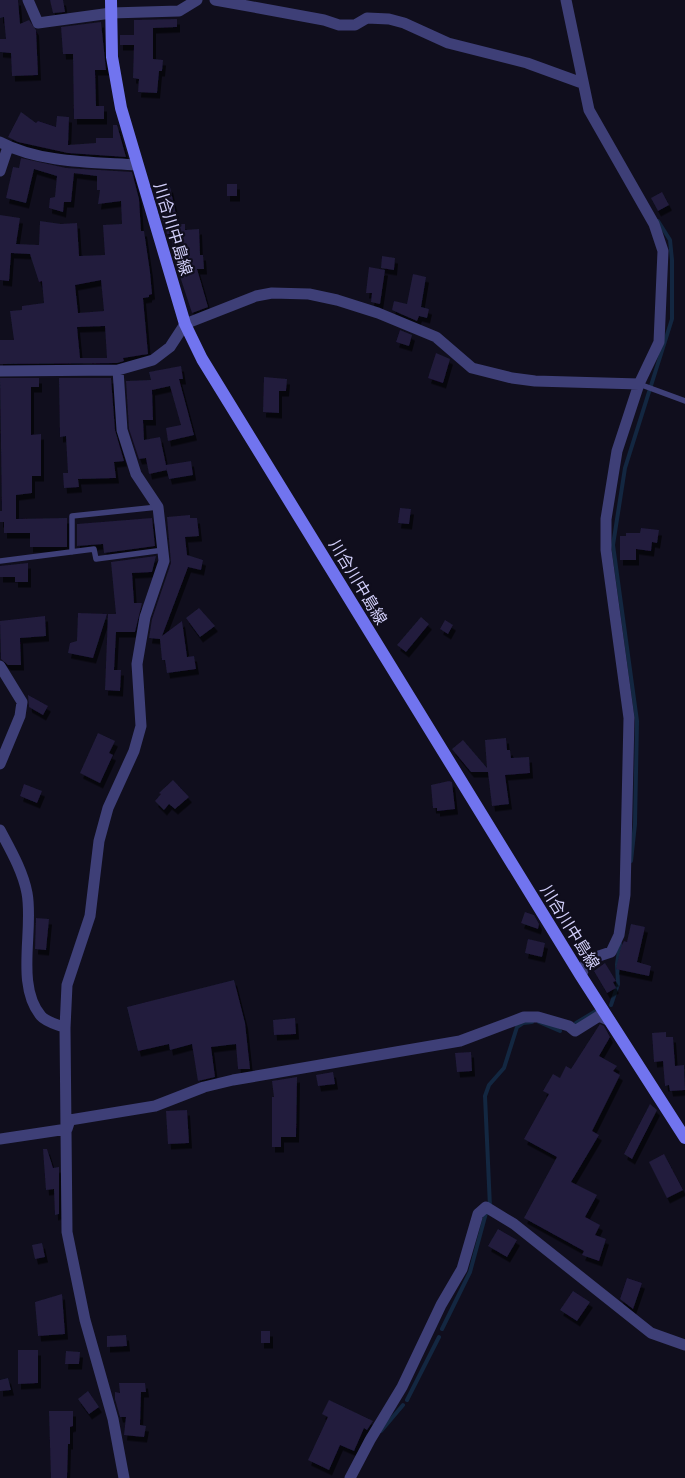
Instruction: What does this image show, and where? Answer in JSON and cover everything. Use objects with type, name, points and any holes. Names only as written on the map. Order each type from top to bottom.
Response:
[{"type":"main road","name":"川合川中島線","points":[[111,6],[112,57],[120,108],[184,324],[207,368],[581,976],[685,1138]]},
{"type":"street","points":[[28,0],[38,23],[111,6],[179,11],[197,0]]},
{"type":"street","points":[[215,0],[324,20],[339,25],[355,25],[367,18],[388,19],[404,23],[448,43],[527,63],[582,83]]},
{"type":"street","points":[[566,0],[582,83],[590,110],[654,224],[663,251],[659,342],[617,451],[606,519],[606,550],[629,718],[625,895],[620,935],[610,952],[587,960],[581,976]]},
{"type":"street","points":[[0,171],[4,144],[15,150],[71,161],[137,165]]},
{"type":"street","points":[[0,371],[118,370],[153,360],[170,346],[184,324],[256,296],[272,293],[309,294],[362,308],[436,337],[472,368],[534,381],[642,385]]},
{"type":"street","points":[[118,370],[122,430],[136,474],[158,508],[164,550],[162,573],[145,617],[137,664],[140,726],[134,751],[108,808],[99,841],[90,916],[68,984],[65,1028],[67,1232],[85,1320],[113,1419],[124,1478]]},
{"type":"street","points":[[0,666],[22,702],[20,716],[0,764]]},
{"type":"street","points":[[0,830],[15,858],[27,892],[28,983],[34,1002],[42,1017],[65,1028]]},
{"type":"street","points":[[67,1129],[70,1120],[155,1106],[204,1087],[233,1080],[460,1041],[524,1016],[569,1026],[575,1031],[599,1016],[610,1021]]},
{"type":"street","points":[[0,1139],[67,1129]]},
{"type":"street","points":[[350,1478],[402,1387],[441,1305],[462,1269],[478,1214],[491,1209],[651,1333],[685,1345]]},
{"type":"lane","points":[[642,385],[685,401]]},
{"type":"lane","points":[[72,552],[72,516],[158,508]]},
{"type":"lane","points":[[0,561],[94,549],[96,558],[164,550]]},
{"type":"building","points":[[0,0],[18,0],[20,24],[29,20],[36,30],[38,75],[12,76],[11,53],[0,52],[0,39],[6,39],[4,17],[0,18]]},
{"type":"building","points":[[50,0],[63,0],[65,12],[53,13]]},
{"type":"building","points":[[177,19],[177,27],[153,28],[153,59],[163,60],[162,71],[159,71],[157,93],[138,92],[139,79],[133,78],[134,45],[120,45],[120,35],[134,35],[134,20]]},
{"type":"building","points":[[101,22],[106,70],[95,70],[96,106],[104,106],[104,119],[74,119],[73,54],[63,54],[61,27]]},
{"type":"building","points":[[21,112],[36,123],[38,121],[56,127],[57,116],[69,117],[68,145],[96,143],[96,138],[113,138],[113,125],[117,125],[126,157],[68,153],[18,142],[8,137]]},
{"type":"building","points":[[21,158],[66,168],[132,172],[139,199],[141,231],[144,231],[152,294],[149,297],[143,298],[148,354],[123,358],[124,361],[117,363],[0,364],[0,340],[14,340],[10,311],[22,310],[22,306],[44,303],[42,281],[39,282],[30,254],[11,253],[9,281],[0,280],[0,215],[20,218],[16,244],[39,245],[40,221],[61,224],[77,223],[79,256],[105,255],[103,225],[122,224],[121,201],[98,204],[100,190],[97,190],[97,176],[74,173],[71,202],[64,202],[63,212],[49,208],[50,198],[55,197],[57,176],[34,169],[26,203],[6,198],[13,167],[19,168]],"holes":[[[101,280],[104,311],[78,313],[75,285]],[[105,326],[107,358],[80,358],[77,327]]]},
{"type":"building","points":[[227,184],[237,184],[237,196],[227,196]]},
{"type":"building","points":[[170,187],[178,224],[185,224],[185,230],[199,229],[200,255],[203,255],[204,269],[197,269],[208,307],[192,313],[175,261],[171,234],[167,234],[156,197],[157,188]]},
{"type":"building","points":[[662,192],[669,205],[658,211],[651,198]]},
{"type":"building","points":[[382,256],[395,258],[394,270],[381,268]]},
{"type":"building","points":[[369,267],[385,270],[380,304],[371,302],[372,293],[366,293]]},
{"type":"building","points":[[413,274],[426,277],[421,307],[429,309],[427,318],[419,316],[417,321],[392,310],[394,301],[407,304]]},
{"type":"building","points":[[400,330],[412,335],[409,346],[396,342]]},
{"type":"building","points":[[436,353],[450,359],[443,383],[428,378]]},
{"type":"building","points":[[181,366],[183,379],[179,379],[194,435],[168,441],[166,428],[181,425],[170,386],[152,390],[153,420],[143,420],[144,440],[160,437],[166,465],[191,461],[193,475],[169,479],[167,470],[149,474],[146,458],[139,459],[129,429],[126,381],[151,380],[149,372]]},
{"type":"building","points":[[264,377],[287,379],[286,391],[279,391],[279,413],[263,412]]},
{"type":"building","points":[[0,378],[39,378],[39,387],[31,387],[31,435],[41,434],[41,476],[32,476],[32,493],[16,495],[16,519],[67,518],[67,547],[30,547],[30,533],[4,533],[4,522],[0,522],[0,511],[2,511]]},
{"type":"building","points":[[59,378],[111,378],[115,430],[124,461],[114,462],[116,478],[78,479],[79,487],[64,488],[63,473],[68,473],[66,436],[60,437]]},
{"type":"building","points":[[400,508],[411,509],[409,524],[398,523]]},
{"type":"building","points":[[190,515],[190,518],[197,518],[199,536],[185,537],[187,555],[203,560],[201,570],[188,567],[162,636],[182,621],[187,657],[194,656],[196,669],[167,673],[165,660],[162,660],[160,639],[149,638],[152,619],[171,563],[167,517]]},
{"type":"building","points":[[152,518],[155,546],[104,553],[103,544],[77,546],[77,524]]},
{"type":"building","points":[[641,528],[659,530],[657,543],[652,542],[651,551],[636,549],[636,560],[620,560],[620,536],[626,536],[626,533],[640,533]]},
{"type":"building","points":[[156,556],[152,572],[132,573],[134,603],[142,603],[135,632],[116,632],[114,670],[121,670],[120,691],[105,690],[108,614],[116,614],[111,562]]},
{"type":"building","points":[[28,563],[28,582],[15,582],[15,577],[0,577],[0,566]]},
{"type":"building","points":[[199,608],[215,626],[200,637],[186,618]]},
{"type":"building","points":[[78,613],[107,614],[93,658],[68,653],[70,643],[77,641]]},
{"type":"building","points":[[45,616],[46,636],[20,638],[21,665],[8,665],[1,659],[0,621]]},
{"type":"building","points":[[421,617],[429,624],[406,652],[397,645]]},
{"type":"building","points":[[445,620],[453,625],[448,634],[440,629]]},
{"type":"building","points":[[28,695],[48,706],[43,715],[29,707]]},
{"type":"building","points":[[98,733],[115,741],[109,753],[113,755],[100,783],[80,773]]},
{"type":"building","points":[[506,738],[507,750],[510,750],[511,758],[529,757],[530,773],[505,775],[509,804],[492,806],[488,772],[471,772],[452,749],[463,740],[487,768],[485,740]]},
{"type":"building","points":[[173,780],[189,797],[175,809],[169,804],[164,810],[155,801],[161,794],[159,793]]},
{"type":"building","points":[[452,782],[455,809],[437,811],[437,808],[433,808],[431,785]]},
{"type":"building","points":[[24,784],[42,791],[37,803],[20,796]]},
{"type":"building","points":[[525,912],[534,915],[539,924],[538,929],[521,923]]},
{"type":"building","points":[[36,918],[49,919],[46,950],[35,949]]},
{"type":"building","points":[[631,924],[645,927],[637,962],[651,966],[649,976],[616,969],[621,947],[624,941],[627,942]]},
{"type":"building","points":[[528,939],[545,943],[542,957],[525,953]]},
{"type":"building","points":[[605,963],[616,981],[613,982],[616,988],[607,993],[594,971]]},
{"type":"building","points":[[234,980],[245,1023],[250,1069],[238,1069],[236,1044],[211,1047],[215,1077],[198,1081],[192,1044],[170,1050],[169,1044],[138,1051],[127,1007]]},
{"type":"building","points":[[295,1018],[296,1034],[274,1035],[273,1020]]},
{"type":"building","points":[[600,1024],[604,1026],[610,1037],[599,1056],[617,1066],[613,1071],[620,1075],[592,1131],[599,1135],[571,1182],[597,1195],[585,1217],[600,1225],[595,1235],[606,1239],[599,1261],[582,1255],[584,1251],[524,1218],[557,1157],[524,1139],[549,1094],[543,1091],[553,1074],[560,1078],[566,1066],[571,1069]]},
{"type":"building","points":[[666,1032],[666,1037],[673,1037],[675,1066],[684,1065],[685,1090],[670,1091],[669,1085],[665,1086],[663,1061],[654,1062],[652,1033]]},
{"type":"building","points":[[471,1052],[472,1071],[457,1072],[455,1053]]},
{"type":"building","points":[[333,1072],[335,1084],[318,1086],[316,1075]]},
{"type":"building","points":[[297,1077],[296,1137],[281,1137],[281,1147],[272,1147],[272,1097],[274,1097],[272,1081]]},
{"type":"building","points":[[650,1104],[657,1110],[632,1159],[624,1154]]},
{"type":"building","points":[[187,1110],[189,1143],[168,1144],[166,1111]]},
{"type":"building","points":[[43,1149],[47,1149],[53,1168],[59,1167],[59,1214],[55,1215],[54,1189],[46,1190]]},
{"type":"building","points":[[664,1154],[683,1190],[667,1198],[649,1162]]},
{"type":"building","points":[[498,1229],[517,1240],[507,1257],[488,1246]]},
{"type":"building","points":[[42,1243],[45,1257],[35,1259],[32,1245]]},
{"type":"building","points":[[627,1278],[642,1283],[633,1309],[620,1299]]},
{"type":"building","points":[[573,1291],[590,1302],[577,1321],[560,1310]]},
{"type":"building","points":[[62,1294],[65,1334],[38,1336],[35,1302]]},
{"type":"building","points":[[261,1331],[270,1331],[270,1343],[261,1343]]},
{"type":"building","points":[[126,1335],[127,1346],[107,1347],[107,1336]]},
{"type":"building","points":[[18,1350],[38,1350],[38,1383],[18,1384]]},
{"type":"building","points":[[66,1351],[80,1352],[79,1364],[65,1364]]},
{"type":"building","points":[[8,1378],[11,1390],[0,1391],[0,1380]]},
{"type":"building","points":[[119,1383],[145,1383],[146,1392],[141,1392],[140,1425],[146,1426],[144,1437],[124,1435],[126,1417],[120,1417],[115,1399],[115,1392],[120,1393]]},
{"type":"building","points":[[88,1391],[99,1407],[89,1414],[78,1399]]},
{"type":"building","points":[[329,1400],[373,1421],[367,1430],[364,1428],[354,1451],[340,1445],[329,1470],[308,1460],[328,1417],[322,1414]]},
{"type":"building","points":[[49,1411],[73,1411],[73,1426],[70,1427],[70,1444],[68,1444],[67,1478],[51,1478]]},
{"type":"waterway","points":[[631,861],[635,824],[637,721],[613,545],[625,468],[672,319],[670,240],[658,221]]},
{"type":"waterway","points":[[611,1005],[618,984],[617,964],[620,944]]},
{"type":"waterway","points":[[576,1023],[596,1011]]},
{"type":"waterway","points":[[490,1207],[485,1096],[489,1085],[504,1068],[517,1027],[523,1023],[532,1022]]},
{"type":"waterway","points":[[539,1022],[560,1031]]},
{"type":"waterway","points":[[442,1329],[470,1272],[486,1213]]},
{"type":"waterway","points":[[407,1400],[439,1337]]},
{"type":"waterway","points":[[381,1431],[403,1405]]}]
